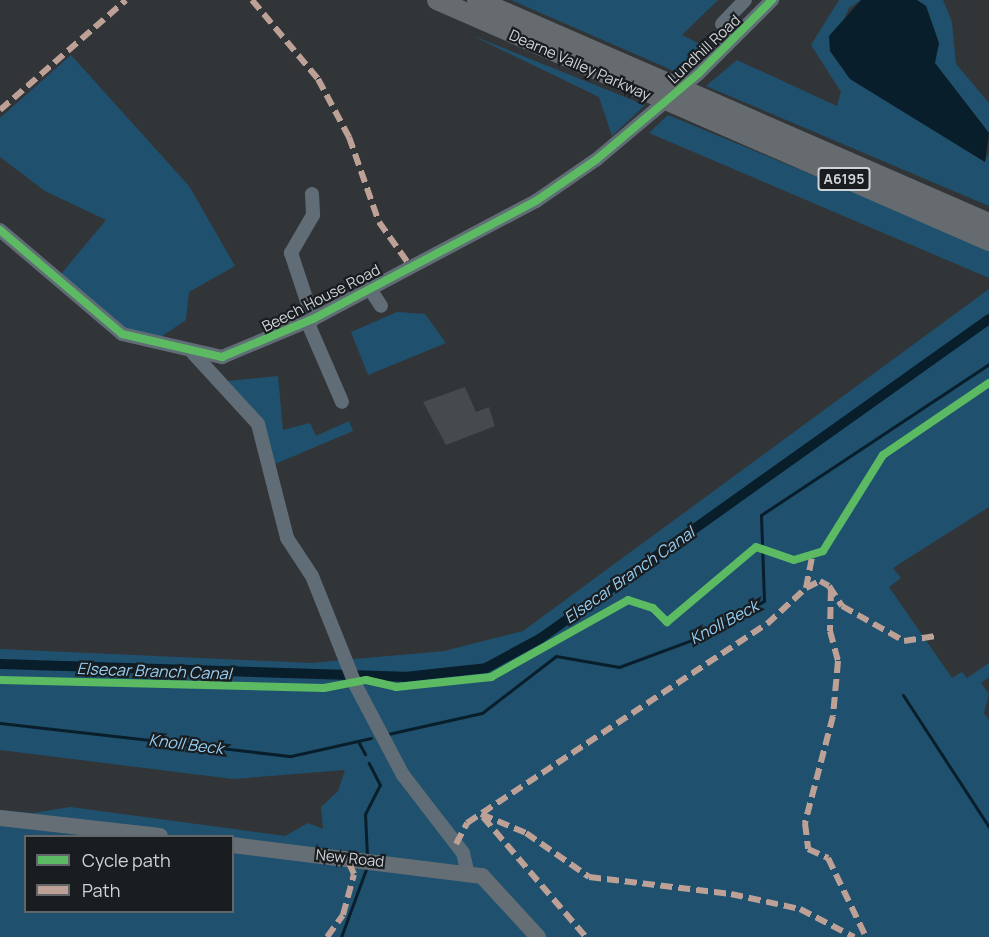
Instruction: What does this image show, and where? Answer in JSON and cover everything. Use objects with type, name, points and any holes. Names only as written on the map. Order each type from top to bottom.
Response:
[{"type":"highway","name":"Dearne Valley Parkway","points":[[437,0],[652,88],[989,241]]},
{"type":"highway","name":"Dearne Valley Parkway","points":[[477,0],[652,88]]},
{"type":"highway","name":"Dearne Valley Parkway","points":[[703,111],[989,223]]},
{"type":"main road","points":[[0,818],[143,835]]},
{"type":"main road","name":"New Road","points":[[234,845],[467,871]]},
{"type":"main road","points":[[467,871],[482,876],[538,937]]},
{"type":"street","name":"Lundhill Road","points":[[651,114],[758,17],[772,0]]},
{"type":"street","points":[[722,24],[745,1],[758,17]]},
{"type":"street","name":"Beech House Road","points":[[0,230],[122,334],[222,357],[310,320],[536,201],[651,114]]},
{"type":"street","points":[[312,194],[313,215],[291,253],[310,320],[342,402]]},
{"type":"street","points":[[370,289],[381,306]]},
{"type":"street","points":[[193,352],[258,424],[287,538],[312,576],[356,687],[403,775],[463,853],[467,871]]},
{"type":"shaded area","points":[[511,0],[718,0],[682,35],[706,47],[681,74]]},
{"type":"shaded area","points":[[839,0],[861,0],[849,8],[830,51],[850,79],[985,162],[989,153],[989,206],[706,86],[737,60],[837,106],[841,92],[811,45]]},
{"type":"shaded area","points":[[861,0],[917,0],[926,6],[939,43],[935,63],[989,133],[985,162],[850,79],[830,51],[829,36]]},
{"type":"shaded area","points":[[917,0],[943,0],[952,22],[956,64],[989,103],[989,133],[934,62],[939,43],[926,6]]},
{"type":"shaded area","points":[[471,35],[645,105],[612,136],[599,97]]},
{"type":"shaded area","points":[[71,55],[189,186],[235,266],[189,292],[186,320],[158,339],[124,328],[61,274],[106,220],[45,191],[0,157],[0,118]]},
{"type":"shaded area","points":[[668,115],[989,248],[989,278],[649,133]]},
{"type":"shaded area","points":[[989,289],[989,507],[893,568],[901,578],[889,587],[952,678],[962,672],[967,678],[989,663],[989,677],[981,683],[989,694],[984,713],[989,720],[989,937],[0,937],[0,810],[33,813],[70,807],[285,836],[308,823],[323,829],[321,807],[338,791],[345,770],[233,779],[0,750],[0,649],[311,663],[444,651],[523,631]]},
{"type":"shaded area","points":[[397,312],[425,314],[446,343],[368,375],[351,332]]},
{"type":"shaded area","points":[[278,376],[283,430],[310,423],[316,436],[349,421],[353,431],[275,464],[264,423],[228,381]]},
{"type":"building","points":[[465,387],[476,412],[489,407],[495,426],[446,445],[423,402]]},
{"type":"waterway","name":"Elsecar Branch Canal","points":[[0,664],[405,677],[486,668],[541,638],[989,319]]},
{"type":"waterway","name":"Knoll Beck","points":[[388,734],[482,713],[556,656],[619,667],[700,637],[764,601],[761,515],[989,364]]},
{"type":"waterway","points":[[903,695],[989,827]]},
{"type":"waterway","name":"Knoll Beck","points":[[0,723],[291,756],[371,738]]},
{"type":"waterway","points":[[358,741],[365,754]]},
{"type":"waterway","points":[[367,856],[365,814],[380,785],[369,763]]},
{"type":"waterway","points":[[341,937],[366,869]]},
{"type":"marked path","points":[[0,110],[126,0]]},
{"type":"marked path","points":[[252,0],[318,79],[349,137],[379,222],[411,267]]},
{"type":"marked path","points":[[456,844],[467,823],[767,624],[806,588],[812,557]]},
{"type":"marked path","points":[[806,588],[820,581],[829,586],[842,606],[904,641],[936,636]]},
{"type":"marked path","points":[[831,589],[830,631],[838,661],[833,716],[805,823],[808,849],[828,858],[866,937]]},
{"type":"marked path","points":[[481,814],[526,833],[589,877],[731,894],[800,909],[854,937]]},
{"type":"marked path","points":[[483,817],[586,937]]},
{"type":"marked path","points":[[327,937],[343,915],[354,874],[347,858]]},
{"type":"cycle path","points":[[0,230],[122,334],[222,357],[313,319],[536,201],[597,159],[698,74],[772,0]]},
{"type":"cycle path","points":[[0,680],[324,688],[366,680],[396,687],[491,677],[628,600],[653,608],[667,622],[756,547],[794,560],[823,551],[883,455],[989,383]]}]
